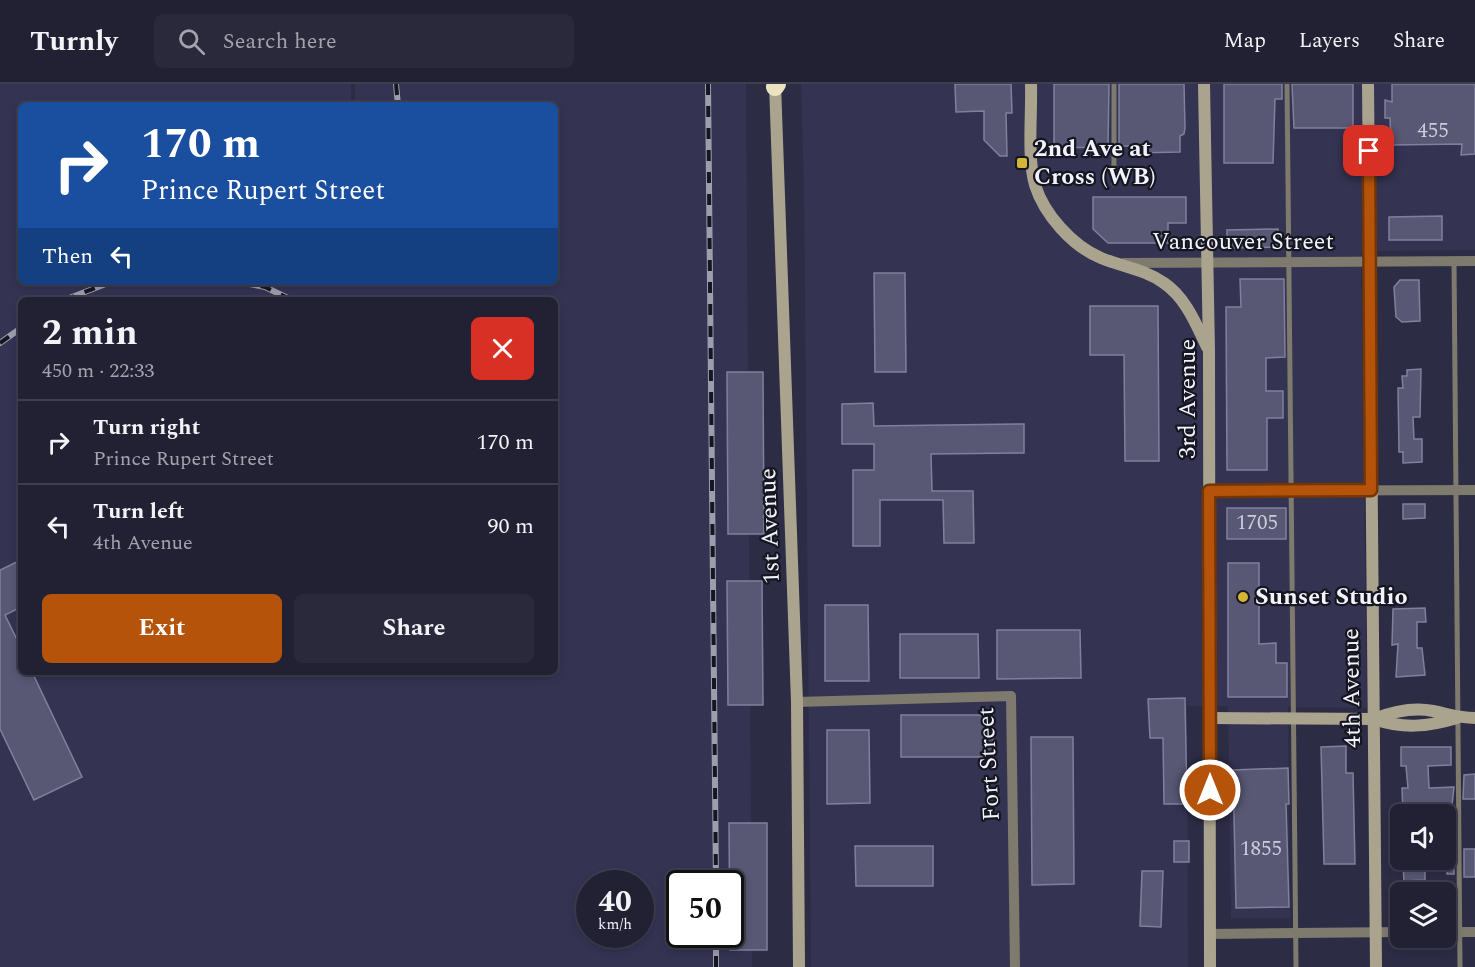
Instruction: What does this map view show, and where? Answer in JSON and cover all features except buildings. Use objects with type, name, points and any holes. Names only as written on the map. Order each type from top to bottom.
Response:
[{"type":"main road","points":[[1031,84],[1034,183],[1042,203],[1056,223],[1085,249],[1100,258],[1142,270],[1178,295],[1193,316],[1209,351]]},
{"type":"main road","name":"3rd Avenue","points":[[1204,84],[1205,264],[1208,280],[1209,351],[1210,967]]},
{"type":"main road","name":"4th Avenue","points":[[1368,84],[1376,967]]},
{"type":"main road","name":"1st Avenue","points":[[776,85],[797,702],[799,967]]},
{"type":"main road","points":[[1210,718],[1374,719],[1395,711],[1431,710],[1457,718],[1475,718]]},
{"type":"street","name":"Vancouver Street","points":[[1120,263],[1475,261]]},
{"type":"street","points":[[1209,491],[1475,490]]},
{"type":"street","name":"Fort Street","points":[[797,702],[1011,696],[1015,967]]},
{"type":"street","points":[[1458,932],[1475,932]]},
{"type":"street","points":[[1210,934],[1390,933]]},
{"type":"lane","points":[[1114,84],[1114,184]]},
{"type":"lane","points":[[1287,84],[1296,967]]},
{"type":"lane","points":[[1454,261],[1460,967]]},
{"type":"shaded area","points":[[0,84],[351,84],[351,102],[18,102],[18,285],[558,285],[558,102],[355,102],[355,84],[746,84],[752,967],[0,967]]},
{"type":"shaded area","points":[[801,84],[1475,84],[1475,250],[1361,251],[1367,708],[1288,707],[1290,918],[1231,918],[1228,706],[1187,706],[1188,967],[811,967],[804,187]]},
{"type":"railway","points":[[396,84],[398,102]]},
{"type":"railway","points":[[708,84],[716,870]]},
{"type":"railway","points":[[72,297],[103,285]]},
{"type":"railway","points":[[255,285],[265,287],[286,297]]},
{"type":"railway","points":[[0,343],[18,330]]},
{"type":"railway","points":[[716,948],[716,967]]},
{"type":"place","name":"2nd Ave at Cross (WB)","points":[[1022,163]]},
{"type":"place","name":"Sunset Studio","points":[[1243,597]]},
{"type":"route","points":[[1210,790],[1209,491],[1371,490],[1369,151]]}]
